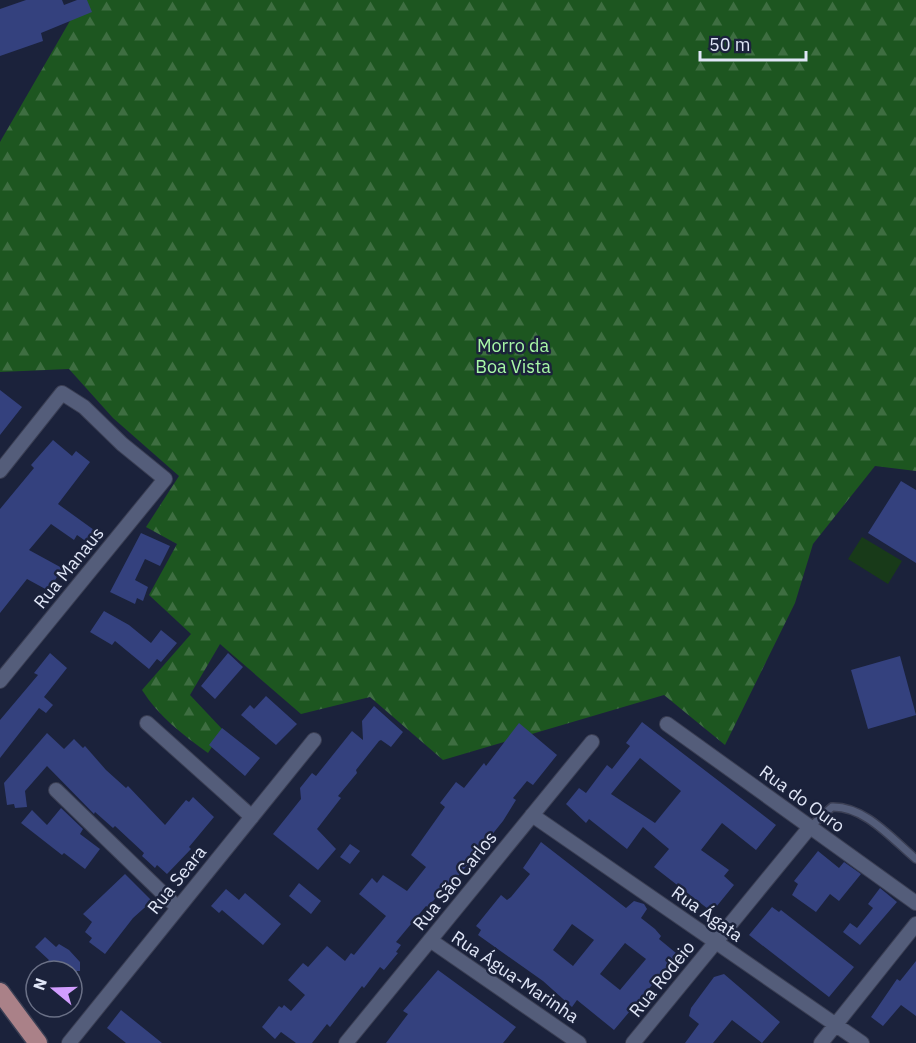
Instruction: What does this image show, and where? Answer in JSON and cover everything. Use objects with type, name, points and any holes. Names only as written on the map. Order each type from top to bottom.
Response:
[{"type":"main road","points":[[0,992],[38,1043]]},
{"type":"street","name":"Rua Manaus","points":[[0,471],[62,393],[84,407],[122,444],[165,479],[0,681]]},
{"type":"street","points":[[147,723],[252,817]]},
{"type":"street","name":"Rua do Ouro","points":[[667,724],[916,903]]},
{"type":"street","name":"Rua Seara","points":[[69,1043],[314,740]]},
{"type":"street","name":"Rua São Carlos","points":[[346,1043],[592,742]]},
{"type":"street","points":[[56,790],[178,909]]},
{"type":"street","name":"Rua Ágata","points":[[532,815],[862,1043]]},
{"type":"street","name":"Rua Rodeio","points":[[633,1043],[810,827]]},
{"type":"street","points":[[821,1043],[916,924]]},
{"type":"street","name":"Rua Água-Marinha","points":[[430,940],[579,1043]]},
{"type":"lane","points":[[810,827],[832,807],[847,806],[863,815],[916,859]]},
{"type":"green space","name":"Morro da Boa Vista","points":[[82,0],[916,0],[916,471],[875,466],[813,544],[795,603],[725,745],[664,695],[443,760],[370,697],[301,714],[220,644],[190,695],[223,730],[208,753],[180,732],[156,709],[142,690],[191,634],[149,595],[177,544],[146,527],[179,476],[113,418],[69,369],[0,372],[0,142]]},
{"type":"green space","points":[[862,537],[902,561],[888,584],[848,559]]},
{"type":"building","points":[[26,0],[62,0],[64,5],[77,0],[87,0],[92,12],[41,33],[43,41],[0,56],[0,9]]},
{"type":"building","points":[[0,390],[22,407],[0,435]]},
{"type":"building","points":[[53,440],[72,456],[76,451],[90,462],[58,504],[94,530],[87,542],[77,535],[74,540],[51,524],[29,550],[62,568],[49,591],[27,579],[0,613],[0,509],[34,468],[31,465]]},
{"type":"building","points":[[901,481],[916,490],[916,563],[868,533]]},
{"type":"building","points":[[141,533],[170,546],[160,566],[145,559],[135,580],[148,587],[143,601],[137,598],[135,604],[110,592]]},
{"type":"building","points":[[104,611],[129,625],[151,643],[161,630],[177,643],[161,662],[157,659],[149,669],[115,641],[112,645],[90,632]]},
{"type":"building","points":[[50,653],[67,668],[44,697],[53,705],[46,713],[39,708],[0,758],[0,720],[38,675],[34,673]]},
{"type":"building","points":[[228,653],[243,667],[215,699],[201,686]]},
{"type":"building","points":[[900,656],[916,715],[868,729],[851,670]]},
{"type":"building","points":[[266,696],[297,724],[276,745],[241,715],[250,705],[254,709]]},
{"type":"building","points":[[374,706],[403,732],[391,747],[379,741],[356,770],[357,773],[338,796],[341,798],[317,829],[336,849],[318,870],[273,834],[301,799],[300,788],[312,773],[316,776],[352,731],[363,740],[362,721]]},
{"type":"building","points":[[642,722],[776,825],[756,850],[722,823],[701,850],[729,870],[724,876],[734,885],[712,912],[654,867],[669,849],[643,827],[627,849],[589,819],[586,823],[566,804],[579,788],[586,793],[607,765],[612,769],[630,746],[626,743]],"holes":[[[640,758],[681,791],[655,823],[611,794]]]},
{"type":"building","points":[[519,723],[557,755],[533,785],[527,781],[513,798],[516,800],[503,821],[470,862],[441,896],[439,894],[428,907],[426,906],[396,942],[401,945],[396,952],[398,953],[384,970],[380,967],[364,988],[362,986],[330,1027],[327,1024],[312,1043],[296,1043],[281,1032],[275,1039],[262,1027],[279,1006],[282,1008],[284,1005],[291,1011],[305,995],[288,980],[303,963],[308,967],[327,946],[345,961],[351,953],[354,955],[386,916],[359,894],[372,878],[377,883],[383,875],[407,891],[426,867],[411,855],[445,807],[440,803],[456,782],[464,788],[484,763],[486,766]]},
{"type":"building","points":[[222,728],[260,758],[245,776],[209,745]]},
{"type":"building","points":[[47,733],[64,749],[74,739],[83,748],[85,746],[106,770],[126,788],[128,786],[165,825],[186,800],[189,802],[193,797],[214,817],[189,847],[191,849],[167,874],[157,865],[155,868],[142,856],[144,853],[115,826],[113,828],[95,812],[94,814],[47,766],[25,791],[27,807],[15,808],[14,804],[7,805],[4,783]]},
{"type":"building","points":[[61,808],[83,829],[80,834],[100,849],[85,869],[64,853],[62,855],[21,823],[32,810],[47,825]]},
{"type":"building","points":[[541,842],[626,908],[634,901],[644,904],[647,909],[641,918],[661,936],[659,939],[676,953],[672,957],[674,959],[614,1030],[577,1000],[572,1007],[543,981],[478,935],[481,930],[476,926],[501,895],[507,900],[530,874],[523,868]],"holes":[[[572,924],[594,940],[573,966],[553,950]],[[625,943],[646,959],[620,990],[600,974]]]},
{"type":"building","points":[[350,844],[360,851],[350,864],[340,857]]},
{"type":"building","points":[[818,851],[839,868],[844,862],[861,874],[839,901],[830,894],[816,912],[792,895],[798,884],[794,881]]},
{"type":"building","points":[[125,874],[152,901],[133,918],[105,954],[89,942],[92,938],[85,932],[92,922],[83,914]]},
{"type":"building","points":[[299,883],[321,901],[311,914],[289,896]]},
{"type":"building","points":[[880,888],[897,902],[860,945],[843,932],[850,923],[857,928],[873,908],[868,904]]},
{"type":"building","points":[[226,889],[239,900],[245,893],[281,924],[263,945],[222,910],[219,913],[211,906]]},
{"type":"building","points":[[772,907],[779,912],[781,910],[854,967],[829,997],[749,935]]},
{"type":"building","points":[[45,937],[56,947],[59,944],[69,950],[77,959],[48,959],[35,947]]},
{"type":"building","points":[[916,961],[916,1016],[901,1005],[883,1026],[871,1017],[897,979],[900,981]]},
{"type":"building","points":[[438,970],[516,1027],[503,1043],[386,1043],[408,1014],[403,1011]]},
{"type":"building","points":[[724,974],[780,1022],[762,1043],[732,1020],[713,1043],[685,1043],[699,1024],[689,1016],[691,1008],[714,977]]},
{"type":"building","points":[[121,1010],[162,1043],[126,1043],[107,1028]]}]
